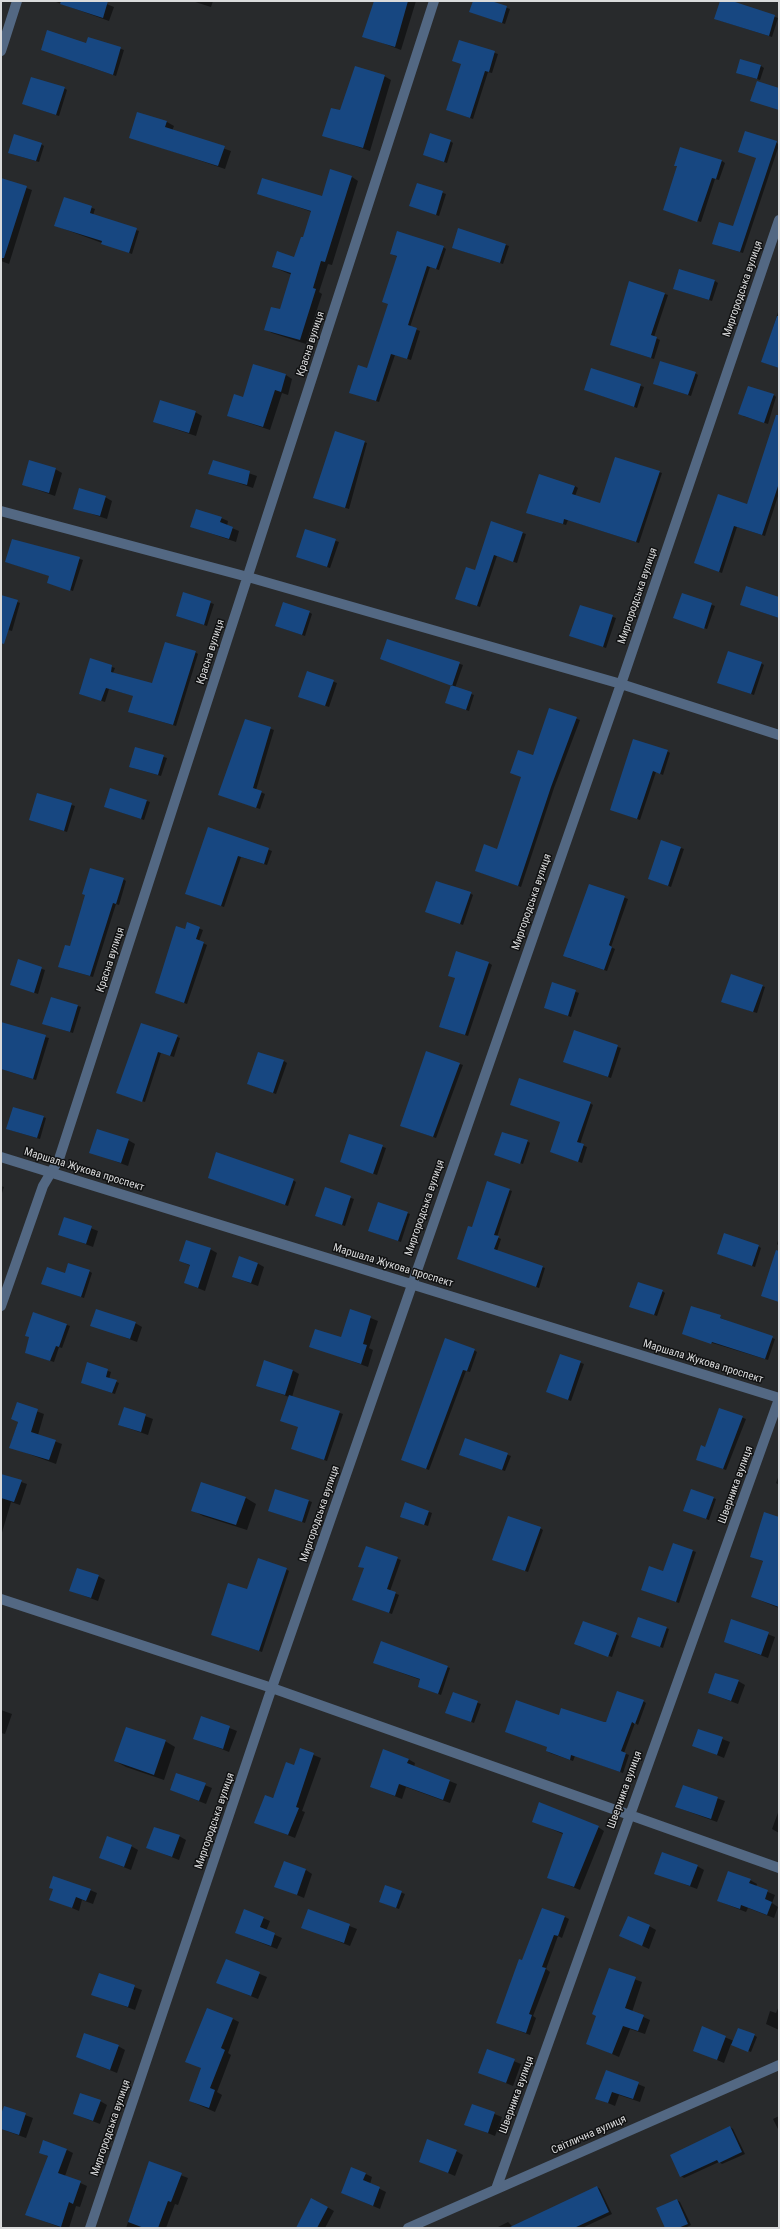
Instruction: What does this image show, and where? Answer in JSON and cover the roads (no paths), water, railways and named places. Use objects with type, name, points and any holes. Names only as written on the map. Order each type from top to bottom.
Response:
[{"type":"street","points":[[1,51],[17,1]]},
{"type":"street","name":"Красна вулиця","points":[[1,1306],[43,1186],[59,1159],[434,1]]},
{"type":"street","name":"Миргородська вулиця","points":[[90,2228],[272,1688],[411,1284],[621,684],[779,220]]},
{"type":"street","points":[[1,511],[248,577],[621,684],[779,735]]},
{"type":"street","name":"Маршала Жукова проспект","points":[[1,1157],[779,1399]]},
{"type":"street","name":"Шверника вулиця","points":[[496,2189],[779,1399]]},
{"type":"street","points":[[1,1598],[272,1688],[779,1868]]},
{"type":"street","name":"Світлична вулиця","points":[[408,2228],[779,2065]]}]
